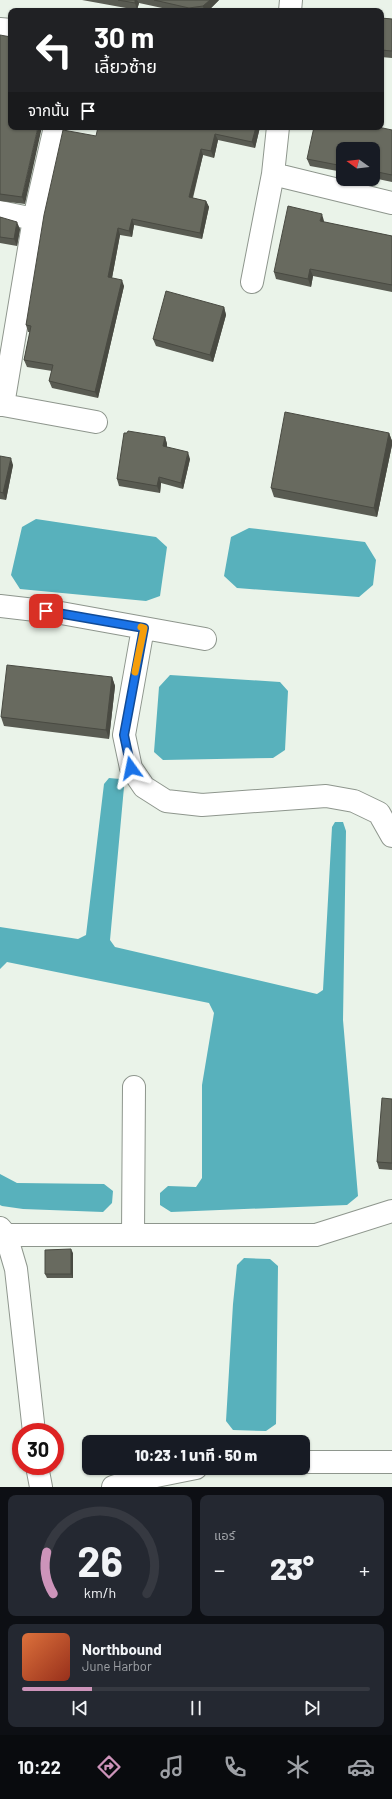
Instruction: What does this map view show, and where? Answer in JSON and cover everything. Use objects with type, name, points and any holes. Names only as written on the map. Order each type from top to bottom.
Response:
[{"type":"street","points":[[54,130],[34,219],[2,405],[96,422]]},
{"type":"street","points":[[252,282],[273,174],[278,130]]},
{"type":"street","points":[[273,174],[392,203]]},
{"type":"street","points":[[0,212],[34,219]]},
{"type":"street","points":[[0,606],[61,613],[205,639]]},
{"type":"street","points":[[144,628],[124,735],[131,768],[144,787],[166,801],[202,805],[326,796],[354,801],[379,813],[392,836]]},
{"type":"street","points":[[133,1234],[134,1086]]},
{"type":"street","points":[[33,1423],[16,1270],[3,1231],[133,1234],[316,1235],[392,1211]]},
{"type":"street","points":[[310,1462],[392,1462]]},
{"type":"street","points":[[40,1475],[42,1487]]},
{"type":"street","points":[[113,1487],[131,1481],[161,1475]]},
{"type":"water","points":[[36,519],[156,537],[167,547],[160,596],[146,601],[20,589],[11,575],[22,527]]},
{"type":"water","points":[[249,528],[365,542],[376,560],[373,585],[359,597],[237,588],[224,576],[231,537]]},
{"type":"water","points":[[170,675],[280,682],[288,691],[285,750],[273,758],[163,760],[154,752],[159,687]]},
{"type":"water","points":[[109,778],[120,779],[124,787],[110,940],[115,947],[317,994],[323,990],[332,827],[335,822],[343,822],[346,831],[343,1020],[358,1196],[347,1205],[171,1212],[160,1205],[160,1193],[168,1186],[196,1187],[202,1178],[202,1085],[214,1013],[209,1003],[7,962],[0,969],[0,927],[78,939],[86,935],[104,784]]},
{"type":"water","points":[[0,1174],[17,1183],[104,1184],[113,1191],[112,1203],[103,1212],[23,1209],[2,1206],[0,1205]]},
{"type":"water","points":[[244,1258],[270,1259],[278,1266],[276,1424],[266,1431],[233,1430],[226,1421],[233,1304],[237,1265]]},
{"type":"building","points":[[118,0],[135,0],[135,3]]},
{"type":"building","points":[[154,0],[210,0],[203,6],[189,8]]},
{"type":"building","points":[[384,18],[392,19],[392,51],[384,50]]},
{"type":"building","points":[[0,35],[8,36],[8,130],[37,130],[22,197],[0,194]]},
{"type":"building","points":[[384,128],[392,130],[392,175],[380,172],[380,142],[336,142],[336,165],[307,159],[313,130],[384,130]]},
{"type":"building","points":[[63,130],[96,136],[97,130],[255,130],[252,142],[215,134],[211,151],[201,149],[189,197],[206,201],[200,233],[132,219],[129,231],[118,228],[108,277],[122,280],[95,392],[49,381],[53,365],[24,360],[31,326],[26,325],[44,215]]},
{"type":"building","points":[[288,206],[322,214],[320,221],[392,236],[392,285],[310,269],[308,279],[274,272]]},
{"type":"building","points":[[0,217],[17,222],[14,239],[0,237]]},
{"type":"building","points":[[166,291],[224,307],[210,355],[153,339]]},
{"type":"building","points":[[285,412],[389,433],[374,508],[271,488]]},
{"type":"building","points":[[128,431],[165,437],[163,446],[188,452],[181,483],[159,477],[157,486],[117,479],[124,433],[127,433]]},
{"type":"building","points":[[0,456],[11,458],[3,493],[0,492]]},
{"type":"building","points":[[7,665],[112,677],[106,730],[1,717]]},
{"type":"building","points":[[382,1098],[392,1099],[392,1163],[377,1162]]},
{"type":"building","points":[[71,1249],[71,1274],[45,1274],[45,1250]]},
{"type":"slow traffic","points":[[135,672],[144,628],[141,627]]},
{"type":"route","points":[[46,611],[144,628],[124,735],[131,768]]}]
